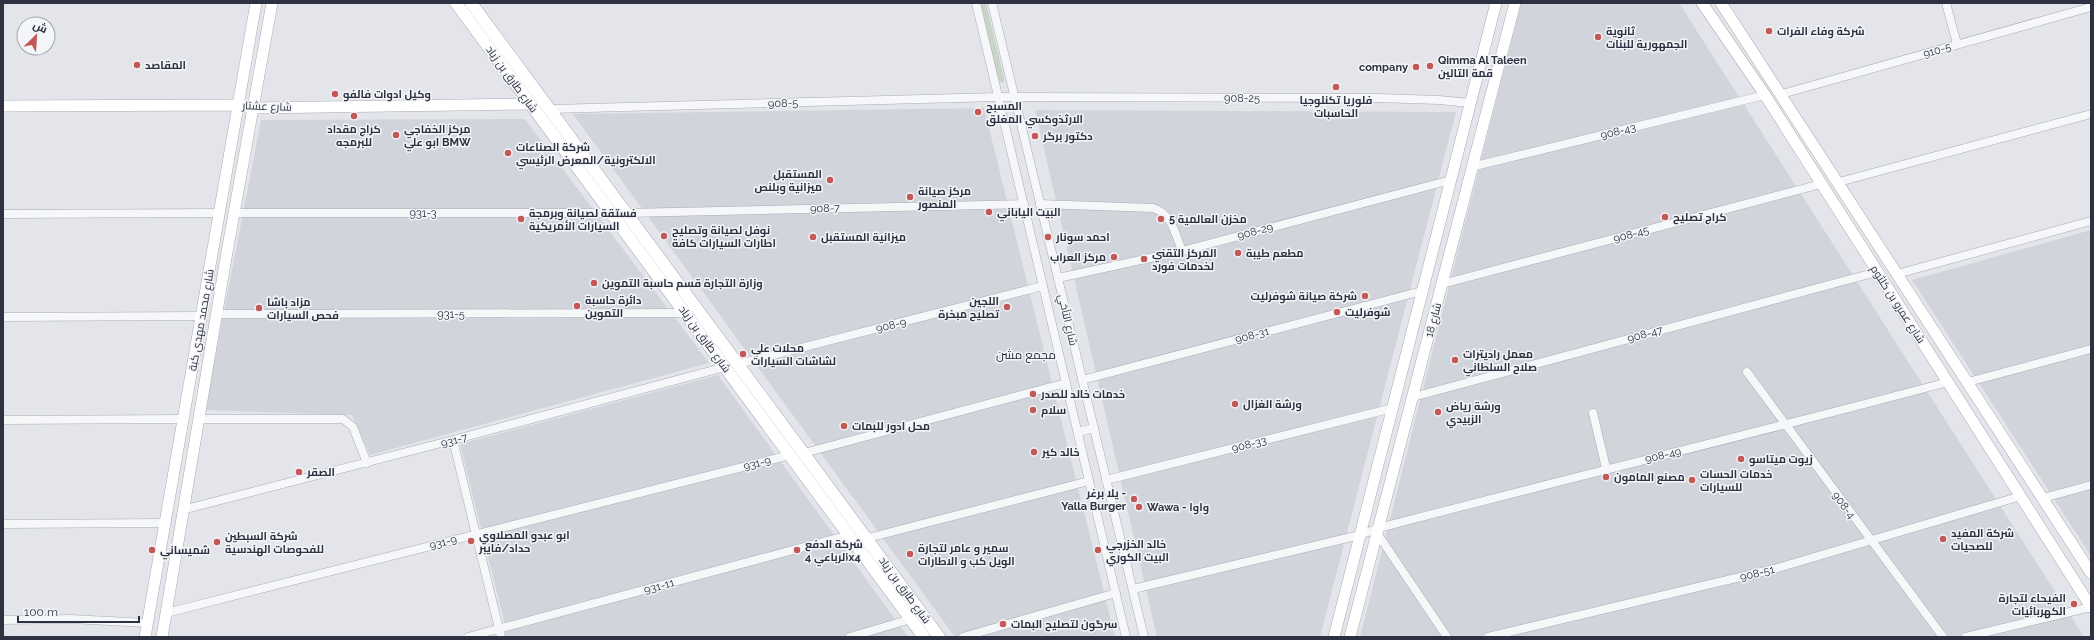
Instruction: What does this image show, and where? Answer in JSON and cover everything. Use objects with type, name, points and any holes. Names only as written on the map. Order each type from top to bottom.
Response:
[{"type":"main road","name":"شارع طارق بن زياد","points":[[456,3],[924,637]]},
{"type":"main road","name":"شارع طارق بن زياد","points":[[471,3],[868,538],[939,637]]},
{"type":"street","name":"شارع محمد مهدي كبة","points":[[145,637],[219,213],[240,105],[256,3]]},
{"type":"street","name":"شارع محمد مهدي كبة","points":[[162,637],[182,510],[216,314],[272,3]]},
{"type":"street","name":"شارع التآخي","points":[[976,3],[1126,637]]},
{"type":"street","name":"شارع التآخي","points":[[992,3],[1144,637]]},
{"type":"street","name":"شارع 18","points":[[1334,637],[1496,3]]},
{"type":"street","name":"شارع 18","points":[[1350,637],[1441,290],[1471,167],[1514,3]]},
{"type":"street","name":"شارع عمرو بن كلثوم","points":[[1702,3],[1765,96],[2091,607]]},
{"type":"street","name":"شارع عمرو بن كلثوم","points":[[1721,3],[1782,94],[2091,573]]},
{"type":"street","points":[[1946,3],[1958,44]]},
{"type":"street","name":"910-5","points":[[1782,94],[2091,7]]},
{"type":"street","name":"908-43","points":[[1471,167],[1765,96]]},
{"type":"street","name":"908-5","points":[[551,109],[1015,97]]},
{"type":"street","name":"908-25","points":[[1015,97],[1378,98],[1471,101]]},
{"type":"street","points":[[1471,101],[1488,103]]},
{"type":"street","name":"شارع عشتار","points":[[3,106],[240,105],[254,108],[531,104]]},
{"type":"street","points":[[1839,182],[2091,114]]},
{"type":"street","name":"908-29","points":[[1058,278],[1182,251],[1451,180]]},
{"type":"street","name":"908-45","points":[[1441,290],[1820,184]]},
{"type":"street","name":"908-7","points":[[627,213],[1024,204]]},
{"type":"street","points":[[1040,204],[1153,208],[1163,211],[1169,219],[1182,251]]},
{"type":"street","points":[[3,214],[219,213]]},
{"type":"street","name":"931-3","points":[[234,213],[612,213]]},
{"type":"street","points":[[1897,274],[2091,221]]},
{"type":"street","points":[[213,250],[227,252]]},
{"type":"street","name":"908-47","points":[[1413,397],[1877,272]]},
{"type":"street","name":"908-9","points":[[738,364],[1043,286]]},
{"type":"street","points":[[1422,291],[1441,290]]},
{"type":"street","name":"908-31","points":[[1082,380],[1422,291]]},
{"type":"street","name":"931-5","points":[[216,314],[686,313]]},
{"type":"street","points":[[3,317],[201,316]]},
{"type":"street","points":[[1968,382],[2091,349]]},
{"type":"street","name":"931-7","points":[[182,510],[368,463],[725,367]]},
{"type":"street","name":"908-4","points":[[1747,372],[1870,541],[1943,637]]},
{"type":"street","name":"908-49","points":[[1132,589],[1360,535],[1606,468],[1785,425],[1948,382]]},
{"type":"street","points":[[804,453],[1066,383]]},
{"type":"street","name":"908-33","points":[[1106,480],[1393,408]]},
{"type":"street","points":[[1593,413],[1606,468]]},
{"type":"street","points":[[198,419],[343,418],[353,427],[368,463]]},
{"type":"street","points":[[3,420],[184,419]]},
{"type":"street","points":[[1078,432],[1094,428]]},
{"type":"street","points":[[453,440],[499,633]]},
{"type":"street","name":"931-9","points":[[166,613],[476,533],[790,455]]},
{"type":"street","points":[[868,538],[1089,481]]},
{"type":"street","points":[[2043,498],[2091,485]]},
{"type":"street","name":"908-51","points":[[1488,637],[1774,569],[2021,496]]},
{"type":"street","points":[[3,524],[165,523]]},
{"type":"street","points":[[1378,530],[1447,637]]},
{"type":"street","name":"931-11","points":[[468,637],[499,633],[849,535]]},
{"type":"street","points":[[2053,547],[2069,539]]},
{"type":"street","points":[[160,553],[174,559]]},
{"type":"street","points":[[964,637],[1116,593]]},
{"type":"street","points":[[1966,637],[2091,607]]},
{"type":"street","points":[[3,620],[71,619],[148,623]]},
{"type":"street","points":[[850,637],[911,620]]},
{"type":"shaded area","points":[[1521,3],[1679,3],[2084,637],[1360,637]]},
{"type":"shaded area","points":[[984,108],[1115,637],[955,637],[573,114]]},
{"type":"shaded area","points":[[1035,110],[1456,112],[1320,637],[1157,637]]},
{"type":"shaded area","points":[[525,119],[709,363],[370,455],[352,415],[205,410],[261,120]]},
{"type":"shaded area","points":[[2091,230],[2091,556],[1912,280]]},
{"type":"shaded area","points":[[718,375],[908,637],[494,637],[507,633],[460,444]]},
{"type":"green space","points":[[980,3],[986,3],[1004,78],[1002,83],[998,80]]},
{"type":"place","name":"شركة وفاء الفرات","points":[[1769,31]]},
{"type":"place","name":"ثانوية الجمهورية للبنات","points":[[1598,37]]},
{"type":"place","name":"المقاصد","points":[[137,65]]},
{"type":"place","name":"Qimma Al Taleen قمة التالين","points":[[1430,66]]},
{"type":"place","name":"company","points":[[1416,67]]},
{"type":"place","name":"فلوريا تكنلوجيا الحاسبات","points":[[1336,87]]},
{"type":"place","name":"وكيل ادوات فالفو","points":[[335,94]]},
{"type":"place","name":"المسبح الارثذوكسي المغلق","points":[[978,112]]},
{"type":"place","name":"كراج مقداد للبرمجه","points":[[354,116]]},
{"type":"place","name":"مركز الخفاجي ابو علي BMW","points":[[396,135]]},
{"type":"place","name":"دكتور برگر","points":[[1035,136]]},
{"type":"place","name":"شركة الصناعات الالكترونية/المعرض الرئيسي","points":[[508,153]]},
{"type":"place","name":"المستقبل ميزانية وبلنص","points":[[830,180]]},
{"type":"place","name":"مركز صيانة المنصور","points":[[910,197]]},
{"type":"place","name":"البيت الياباني","points":[[989,212]]},
{"type":"place","name":"كراج تصليح","points":[[1665,217]]},
{"type":"place","name":"فستقة لصيانة وبرمجة السيارات الأمريكية","points":[[521,219]]},
{"type":"place","name":"مخزن العالمية 5","points":[[1161,219]]},
{"type":"place","name":"نوفل لصيانة وتصليح اطارات السيارات كافة","points":[[664,236]]},
{"type":"place","name":"ميزانية المستقبل","points":[[813,237]]},
{"type":"place","name":"احمد سونار","points":[[1048,237]]},
{"type":"place","name":"مطعم طيبة","points":[[1238,253]]},
{"type":"place","name":"مركز العراب","points":[[1114,257]]},
{"type":"place","name":"المركز التقني لخدمات فورد","points":[[1144,259]]},
{"type":"place","name":"وزارة التجارة قسم حاسبة التموين","points":[[594,283]]},
{"type":"place","name":"شركة صيانة شوفرليت","points":[[1365,296]]},
{"type":"place","name":"دائرة حاسبة التموين","points":[[577,306]]},
{"type":"place","name":"اللجين تصليح مبخرة","points":[[1007,307]]},
{"type":"place","name":"مزاد باشا فحص السيارات","points":[[259,308]]},
{"type":"place","name":"شوفرليت","points":[[1337,312]]},
{"type":"place","name":"محلات علي لشاشات السيارات","points":[[743,354]]},
{"type":"place","name":"معمل راديترات صلاح السلطاني","points":[[1455,360]]},
{"type":"place","name":"خدمات خالد للصدر","points":[[1033,394]]},
{"type":"place","name":"ورشة الغزال","points":[[1235,404]]},
{"type":"place","name":"سلام","points":[[1033,410]]},
{"type":"place","name":"ورشة رياض الزبيدي","points":[[1438,412]]},
{"type":"place","name":"محل ادور للبمات","points":[[844,426]]},
{"type":"place","name":"خالد كير","points":[[1034,452]]},
{"type":"place","name":"زيوت ميتاسو","points":[[1741,459]]},
{"type":"place","name":"الصقر","points":[[299,472]]},
{"type":"place","name":"مصنع المامون","points":[[1606,477]]},
{"type":"place","name":"خدمات الحسات للسيارات","points":[[1692,480]]},
{"type":"place","name":"يلا برغر - Yalla Burger","points":[[1134,499]]},
{"type":"place","name":"Wawa - واوا","points":[[1139,507]]},
{"type":"place","name":"شركة المفيد للصحيات","points":[[1943,539]]},
{"type":"place","name":"ابو عبدو المصلاوي حداد/فايبر","points":[[471,541]]},
{"type":"place","name":"شركة السبطين للفحوصات الهندسية","points":[[217,542]]},
{"type":"place","name":"شميساني","points":[[152,550]]},
{"type":"place","name":"شركة الدفع الرباعي 4x4","points":[[797,550]]},
{"type":"place","name":"خالد الخزرجي البيت الكوري","points":[[1098,550]]},
{"type":"place","name":"سمير و عامر لتجارة الويل كب و الاطارات","points":[[910,554]]},
{"type":"place","name":"الفيحاء لتجارة الكهربائيات","points":[[2074,604]]},
{"type":"place","name":"سرگون لتصليح البمات","points":[[1003,624]]},
{"type":"district","name":"مجمع مشن","points":[[1026,355]]}]
